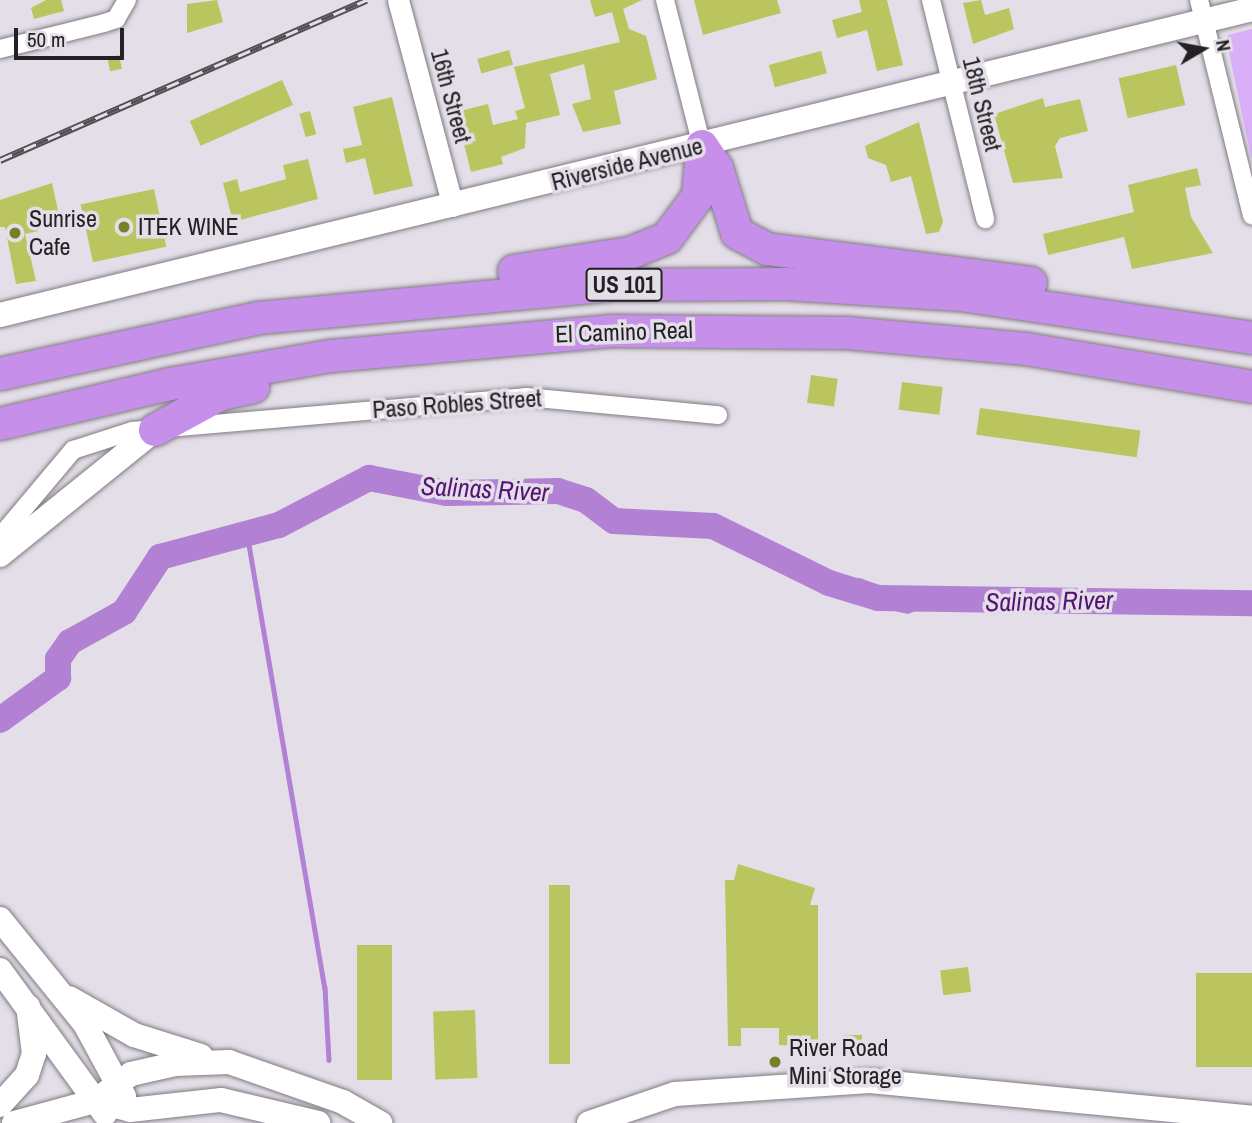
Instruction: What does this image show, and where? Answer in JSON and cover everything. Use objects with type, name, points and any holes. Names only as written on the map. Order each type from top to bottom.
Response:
[{"type":"highway","points":[[259,318],[326,295],[569,265],[651,247],[682,226],[691,210],[702,146]]},
{"type":"highway","points":[[702,146],[717,168],[737,233],[767,249],[990,276],[1252,327]]},
{"type":"highway","name":"El Camino Real","points":[[0,373],[259,318],[478,293],[785,284],[961,295],[1252,338]]},
{"type":"highway","name":"El Camino Real","points":[[0,424],[243,370],[469,340],[675,329],[847,333],[1027,349],[1252,387]]},
{"type":"highway","points":[[155,430],[221,394],[412,359],[469,340]]},
{"type":"main road","name":"Riverside Avenue","points":[[0,315],[702,146],[951,83],[1201,10],[1252,9]]},
{"type":"main road","name":"Paso Robles Street","points":[[0,555],[155,430]]},
{"type":"main road","points":[[0,919],[57,987],[118,1082],[124,1118]]},
{"type":"main road","points":[[0,970],[95,1101],[124,1118],[221,1100],[318,1123]]},
{"type":"main road","points":[[57,987],[134,1035],[229,1062],[344,1101],[380,1123]]},
{"type":"main road","points":[[0,1105],[27,1075],[34,1055],[27,1004]]},
{"type":"main road","points":[[14,1123],[95,1101],[118,1082],[175,1064],[229,1062]]},
{"type":"main road","points":[[589,1123],[675,1094],[870,1081],[1252,1118]]},
{"type":"street","name":"16th Street","points":[[398,0],[453,206]]},
{"type":"street","points":[[665,0],[702,146]]},
{"type":"street","name":"18th Street","points":[[932,0],[985,219]]},
{"type":"street","points":[[0,48],[104,23],[127,1]]},
{"type":"street","points":[[1201,10],[1252,216]]},
{"type":"street","name":"Paso Robles Street","points":[[0,537],[73,450],[100,437],[526,397],[593,398],[718,415]]},
{"type":"street","name":"Paso Robles Street","points":[[109,466],[156,440],[197,429]]},
{"type":"shaded area","points":[[1252,29],[1252,161],[1228,48],[1228,35]]},
{"type":"shaded area","points":[[860,578],[912,598],[918,610],[908,614],[860,603],[829,583]]},
{"type":"building","points":[[46,0],[61,0],[64,11],[34,19],[31,8]]},
{"type":"building","points":[[217,0],[223,22],[187,33],[187,4]]},
{"type":"building","points":[[590,0],[642,0],[623,9],[629,29],[646,36],[657,79],[614,91],[621,124],[583,132],[572,104],[591,99],[584,64],[550,74],[560,115],[526,123],[525,148],[501,157],[503,164],[471,172],[456,112],[488,104],[493,125],[518,119],[515,111],[525,108],[514,67],[620,42],[612,12],[595,17]]},
{"type":"building","points":[[694,0],[777,0],[781,13],[703,35]]},
{"type":"building","points":[[859,0],[887,0],[903,65],[877,71],[867,30],[837,38],[832,20],[862,12]]},
{"type":"building","points":[[981,0],[985,15],[1009,8],[1014,29],[973,44],[963,3]]},
{"type":"building","points":[[509,50],[513,64],[481,74],[477,59]]},
{"type":"building","points":[[821,51],[827,73],[775,87],[769,65]]},
{"type":"building","points":[[119,55],[122,69],[110,71],[107,57]]},
{"type":"building","points":[[1176,65],[1185,105],[1128,118],[1119,78]]},
{"type":"building","points":[[282,80],[293,105],[201,146],[190,121]]},
{"type":"building","points":[[392,97],[413,186],[374,195],[365,158],[346,163],[343,149],[362,145],[353,107]]},
{"type":"building","points":[[1043,98],[1045,107],[1080,99],[1088,131],[1060,138],[1055,146],[1063,178],[1013,183],[994,114]]},
{"type":"building","points":[[310,111],[316,134],[306,137],[299,114]]},
{"type":"building","points":[[919,122],[943,222],[939,232],[926,234],[911,176],[891,182],[886,165],[868,158],[865,146]]},
{"type":"building","points":[[308,159],[318,199],[233,222],[223,183],[237,179],[240,192],[286,179],[283,165]]},
{"type":"building","points":[[1197,168],[1201,185],[1185,188],[1191,217],[1213,253],[1132,269],[1124,237],[1048,255],[1043,234],[1134,212],[1128,185]]},
{"type":"building","points":[[52,183],[59,215],[36,219],[38,231],[25,234],[36,281],[16,284],[5,227],[0,227],[0,200]]},
{"type":"building","name":"ITEK WINE","points":[[154,189],[166,247],[93,262],[81,205]]},
{"type":"building","points":[[811,375],[838,379],[834,406],[807,403]]},
{"type":"building","points":[[902,382],[943,387],[939,415],[899,410]]},
{"type":"building","points":[[980,408],[1140,431],[1137,457],[976,435]]},
{"type":"building","points":[[738,864],[815,888],[810,905],[818,905],[818,1047],[779,1045],[779,1028],[741,1028],[741,1046],[728,1046],[725,880],[734,880]]},
{"type":"building","points":[[549,885],[570,885],[570,1064],[549,1064]]},
{"type":"building","points":[[357,945],[392,945],[392,1080],[357,1080]]},
{"type":"building","points":[[968,967],[971,992],[943,995],[940,970]]},
{"type":"building","points":[[1196,973],[1252,973],[1252,1067],[1196,1067]]},
{"type":"building","points":[[475,1010],[477,1078],[435,1079],[433,1011]]},
{"type":"building","points":[[844,1035],[862,1035],[862,1051],[844,1051]]},
{"type":"waterway","name":"Salinas River","points":[[0,720],[58,678],[58,659],[70,642],[124,612],[160,557],[279,525],[369,478],[447,493],[558,491],[586,500],[614,521],[713,526],[829,583],[878,598],[1252,603]]},
{"type":"waterway","points":[[247,533],[325,987],[329,1060]]},
{"type":"railway","points":[[0,160],[367,0]]},
{"type":"place","name":"ITEK WINE","points":[[124,227]]},
{"type":"place","name":"Sunrise Cafe","points":[[15,233]]},
{"type":"place","name":"River Road Mini Storage","points":[[775,1062]]}]
